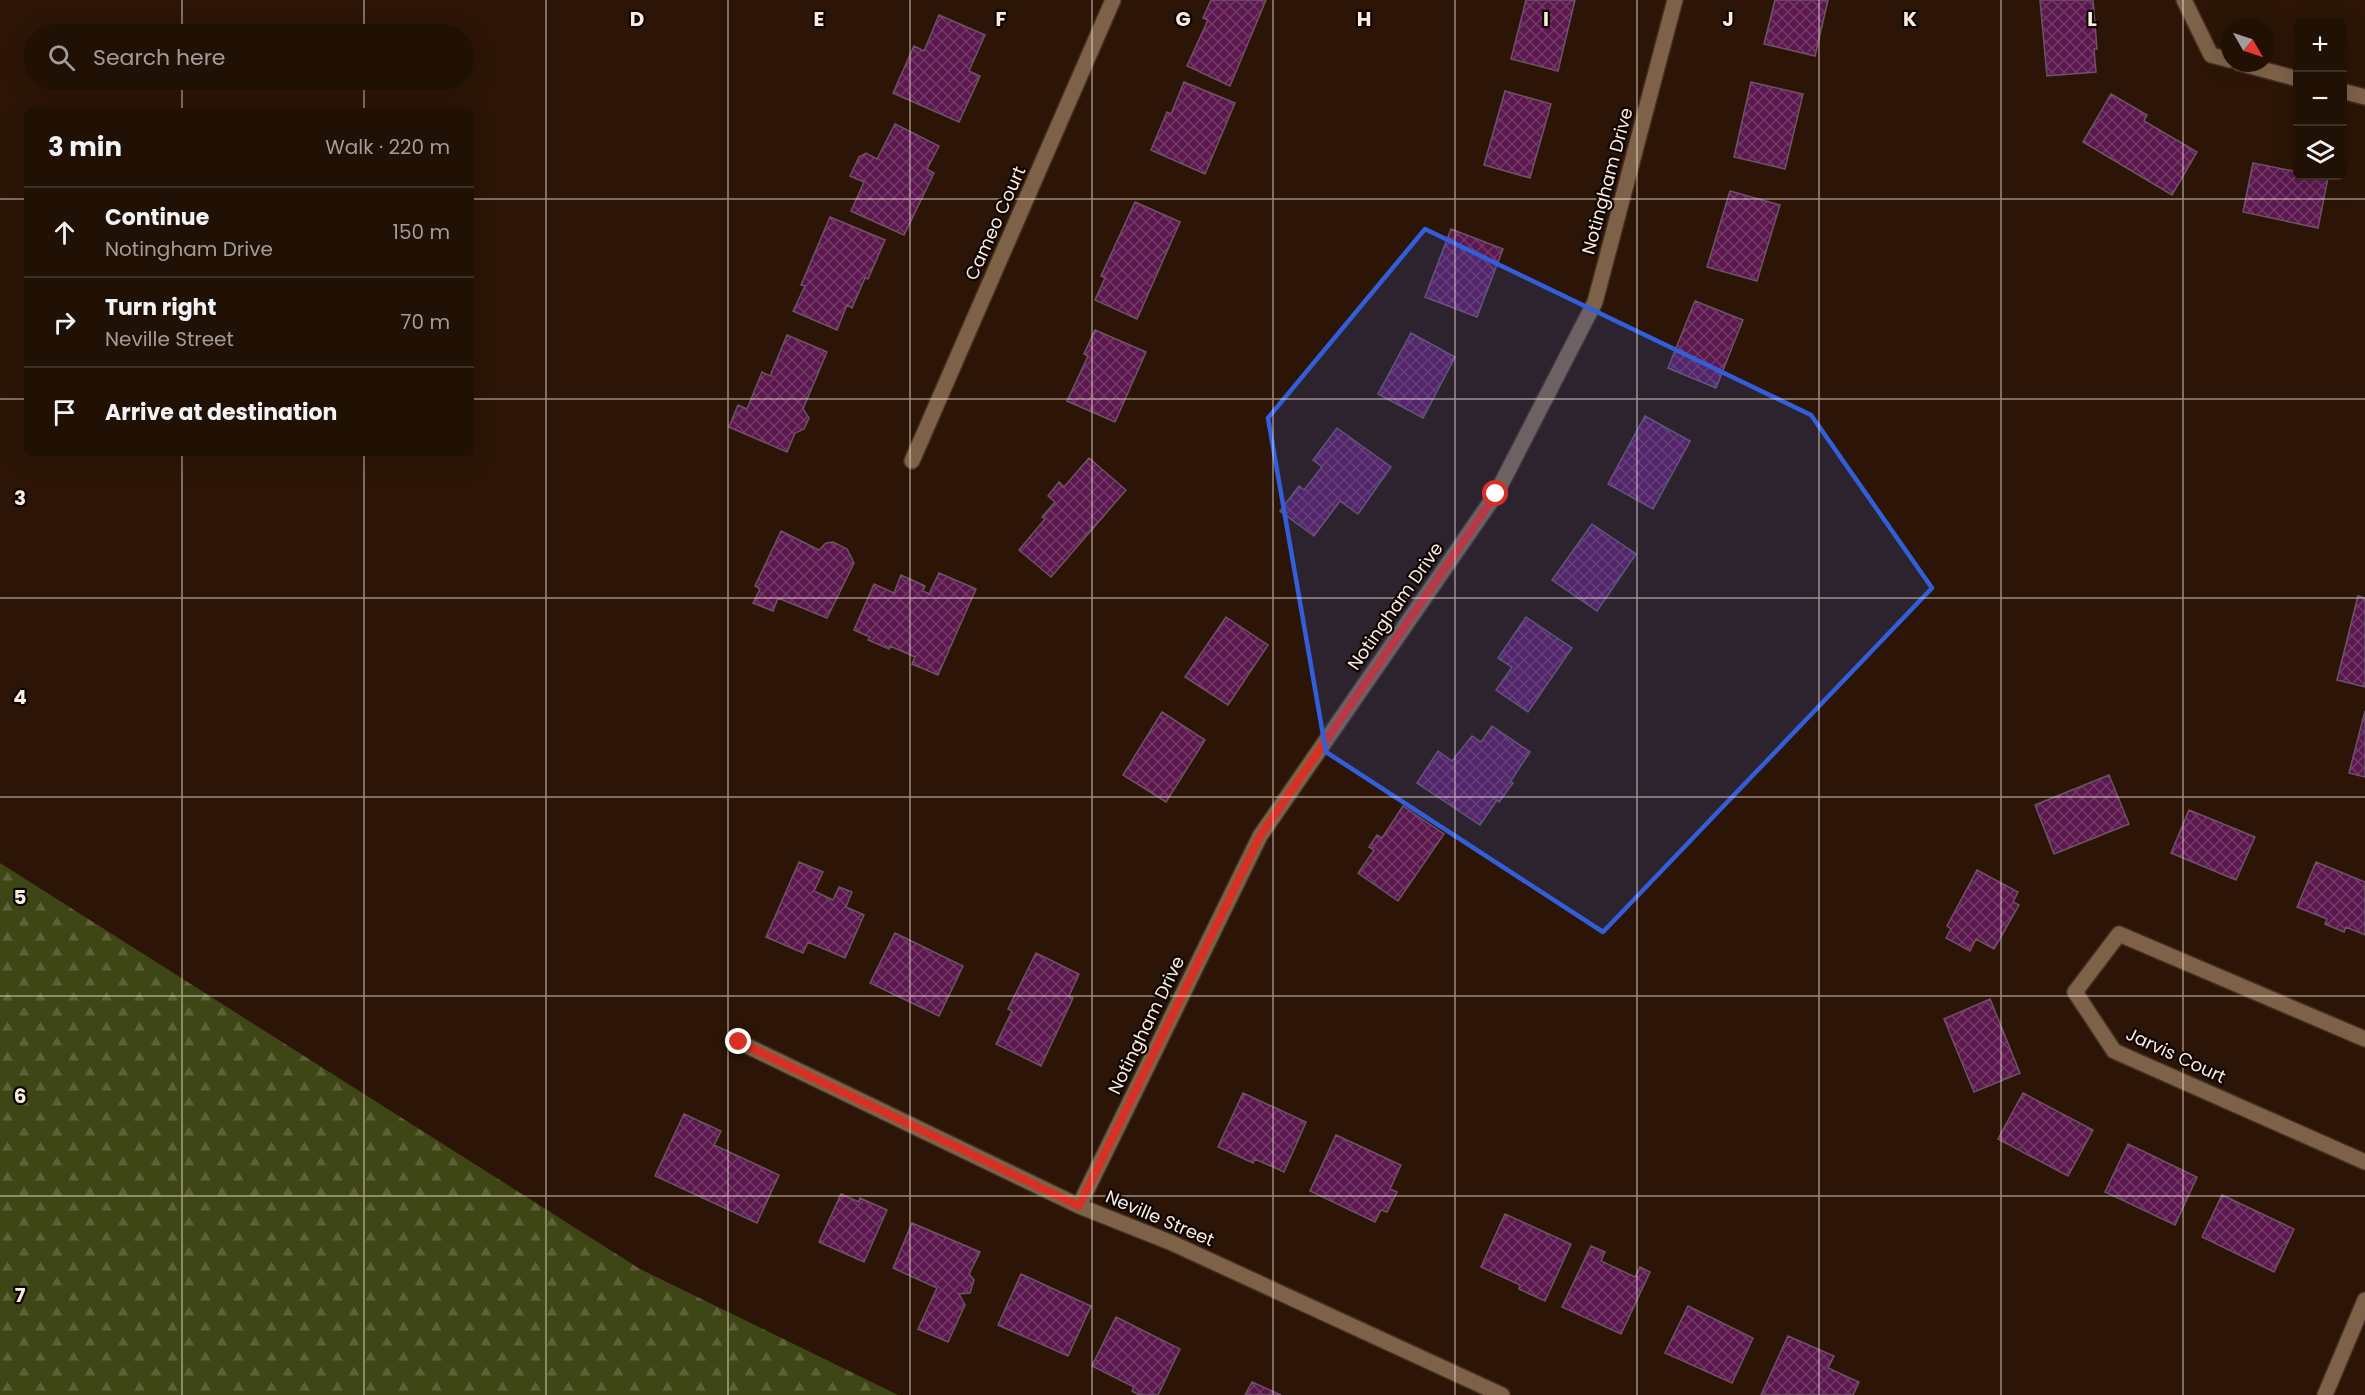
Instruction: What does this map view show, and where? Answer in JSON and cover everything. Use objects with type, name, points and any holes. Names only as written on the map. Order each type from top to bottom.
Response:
[{"type":"street","name":"Cameo Court","points":[[912,461],[1113,0]]},
{"type":"street","name":"Notingham Drive","points":[[1079,1206],[1260,836],[1496,494],[1595,302],[1676,0]]},
{"type":"street","points":[[2184,0],[2211,55],[2221,58]]},
{"type":"street","points":[[2273,72],[2293,78]]},
{"type":"street","points":[[2347,92],[2365,97]]},
{"type":"street","name":"Jarvis Court","points":[[2365,1039],[2119,934],[2075,992],[2114,1051],[2365,1162]]},
{"type":"street","name":"Neville Street","points":[[739,1042],[1079,1206],[1172,1243],[1502,1395]]},
{"type":"street","points":[[2325,1395],[2365,1300]]},
{"type":"highlighted area","points":[[1425,229],[1811,415],[1932,588],[1603,932],[1326,752],[1268,418]]},
{"type":"green space","points":[[0,863],[640,1269],[898,1395],[0,1395]]},
{"type":"building","points":[[1211,0],[1266,0],[1230,86],[1187,66],[1208,20],[1203,18]]},
{"type":"building","points":[[1526,0],[1575,0],[1558,71],[1511,59]]},
{"type":"building","points":[[1775,0],[1828,0],[1815,56],[1764,44]]},
{"type":"building","points":[[2040,0],[2093,0],[2097,49],[2094,49],[2096,72],[2047,76]]},
{"type":"building","points":[[939,15],[985,35],[969,71],[980,76],[959,122],[893,93],[914,46],[924,51]]},
{"type":"building","points":[[1184,82],[1235,103],[1205,174],[1151,150],[1167,112],[1171,114]]},
{"type":"building","points":[[1751,82],[1803,94],[1785,169],[1734,157]]},
{"type":"building","points":[[1505,91],[1551,104],[1530,178],[1484,165]]},
{"type":"building","points":[[2111,94],[2147,115],[2144,121],[2197,152],[2172,195],[2083,142]]},
{"type":"building","points":[[895,124],[939,146],[927,169],[934,173],[904,235],[851,211],[864,182],[850,176],[859,157],[866,153],[877,159]]},
{"type":"building","points":[[2253,163],[2293,171],[2293,180],[2328,180],[2318,228],[2243,212]]},
{"type":"building","points":[[1730,191],[1780,205],[1757,281],[1707,267]]},
{"type":"building","points":[[1135,202],[1180,222],[1137,319],[1095,300],[1105,278],[1101,276]]},
{"type":"building","points":[[830,217],[885,240],[868,279],[865,278],[852,308],[847,305],[837,330],[793,311],[805,286],[801,285]]},
{"type":"building","points":[[1451,229],[1503,249],[1477,317],[1425,297]]},
{"type":"building","points":[[1695,301],[1743,320],[1716,388],[1668,368]]},
{"type":"building","points":[[1095,330],[1146,352],[1115,422],[1067,401],[1088,356],[1084,354]]},
{"type":"building","points":[[1411,333],[1455,357],[1423,418],[1378,394]]},
{"type":"building","points":[[787,335],[827,352],[803,409],[809,418],[804,429],[795,433],[787,452],[729,427],[738,405],[747,409],[762,372],[770,376]]},
{"type":"building","points":[[1645,416],[1690,441],[1653,509],[1608,484]]},
{"type":"building","points":[[1337,428],[1391,467],[1358,514],[1340,501],[1314,536],[1280,511],[1299,486],[1304,490],[1322,467],[1313,460]]},
{"type":"building","points":[[1089,458],[1126,490],[1051,577],[1019,550],[1045,519],[1042,517],[1055,502],[1048,496],[1059,482],[1064,487]]},
{"type":"building","points":[[1592,524],[1636,554],[1597,611],[1552,580]]},
{"type":"building","points":[[781,531],[819,550],[826,543],[833,542],[847,549],[854,563],[827,618],[778,598],[773,611],[753,603],[760,589],[755,586]]},
{"type":"building","points":[[939,573],[976,589],[938,675],[912,664],[915,657],[890,646],[889,649],[868,640],[870,637],[854,630],[874,584],[894,593],[901,575],[925,586],[923,591],[929,594]]},
{"type":"building","points":[[2358,596],[2365,598],[2365,687],[2337,680]]},
{"type":"building","points":[[1226,617],[1268,645],[1228,705],[1185,677]]},
{"type":"building","points":[[1526,617],[1572,648],[1528,712],[1496,690],[1512,667],[1498,658]]},
{"type":"building","points":[[2365,711],[2365,777],[2349,773]]},
{"type":"building","points":[[1162,712],[1205,740],[1166,802],[1123,775]]},
{"type":"building","points":[[1492,726],[1530,752],[1510,782],[1513,783],[1499,802],[1497,800],[1480,825],[1417,783],[1438,751],[1452,761],[1472,736],[1481,742]]},
{"type":"building","points":[[2109,775],[2129,824],[2054,854],[2035,805]]},
{"type":"building","points":[[1403,806],[1444,834],[1398,901],[1358,873],[1374,850],[1369,847],[1377,835],[1382,838]]},
{"type":"building","points":[[2189,810],[2255,837],[2236,880],[2171,853]]},
{"type":"building","points":[[799,862],[823,872],[814,891],[833,900],[839,887],[852,892],[846,907],[864,915],[845,958],[808,942],[803,953],[766,937]]},
{"type":"building","points":[[2316,862],[2365,882],[2365,935],[2346,927],[2344,932],[2325,924],[2327,919],[2297,907]]},
{"type":"building","points":[[1977,870],[2018,892],[2013,902],[2019,905],[1994,949],[1976,939],[1970,951],[1946,938],[1951,929],[1947,926]]},
{"type":"building","points":[[895,933],[963,966],[939,1016],[870,983]]},
{"type":"building","points":[[1036,953],[1079,974],[1069,996],[1073,998],[1041,1066],[996,1044],[1012,1011],[1008,1009]]},
{"type":"building","points":[[1990,999],[2020,1073],[1974,1092],[1944,1019]]},
{"type":"building","points":[[1243,1093],[1306,1122],[1284,1172],[1255,1159],[1253,1163],[1218,1147]]},
{"type":"building","points":[[2023,1093],[2093,1130],[2068,1176],[1998,1139]]},
{"type":"building","points":[[684,1114],[721,1131],[714,1145],[779,1175],[757,1223],[655,1176]]},
{"type":"building","points":[[1336,1135],[1401,1165],[1390,1189],[1397,1192],[1387,1212],[1381,1210],[1375,1222],[1310,1191]]},
{"type":"building","points":[[2128,1144],[2197,1177],[2175,1225],[2105,1192]]},
{"type":"building","points":[[841,1194],[859,1202],[860,1198],[887,1210],[864,1262],[819,1242]]},
{"type":"building","points":[[2222,1195],[2294,1229],[2274,1272],[2202,1237]]},
{"type":"building","points":[[1505,1214],[1571,1244],[1545,1301],[1519,1289],[1520,1285],[1481,1267]]},
{"type":"building","points":[[912,1223],[980,1252],[969,1274],[974,1280],[970,1293],[959,1294],[965,1305],[948,1342],[918,1329],[937,1288],[893,1268]]},
{"type":"building","points":[[1591,1246],[1605,1252],[1601,1261],[1635,1277],[1640,1267],[1650,1272],[1621,1334],[1562,1307]]},
{"type":"building","points":[[1021,1274],[1091,1306],[1068,1356],[998,1325]]},
{"type":"building","points":[[1688,1306],[1753,1338],[1732,1383],[1665,1353]]},
{"type":"building","points":[[1116,1317],[1180,1349],[1158,1395],[1139,1395],[1132,1391],[1134,1387],[1092,1366]]},
{"type":"building","points":[[1788,1336],[1834,1356],[1828,1368],[1859,1382],[1853,1395],[1761,1395]]},
{"type":"building","points":[[1252,1382],[1281,1395],[1245,1395]]},
{"type":"route","points":[[739,1042],[1079,1206],[1260,836],[1496,494]]}]
